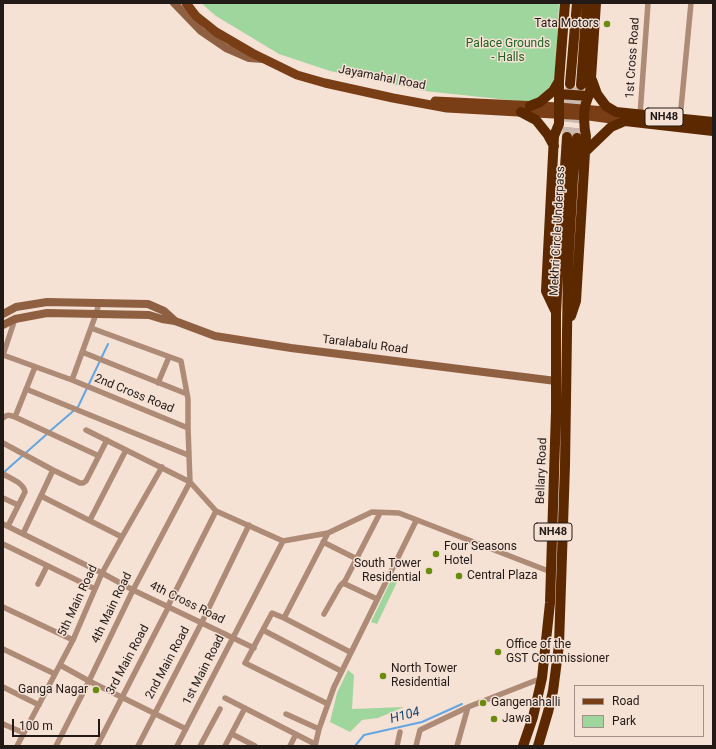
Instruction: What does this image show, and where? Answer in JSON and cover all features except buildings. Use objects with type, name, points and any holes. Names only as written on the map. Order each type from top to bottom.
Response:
[{"type":"highway","points":[[559,111],[558,94],[565,3]]},
{"type":"highway","points":[[577,3],[576,84],[587,3]]},
{"type":"highway","points":[[585,152],[586,136],[583,113],[590,93],[596,3]]},
{"type":"highway","points":[[591,78],[597,94],[606,106],[616,112]]},
{"type":"highway","points":[[530,106],[544,99],[553,91],[559,81]]},
{"type":"highway","points":[[558,94],[588,96]]},
{"type":"highway","name":"NH48","points":[[556,314],[546,290],[554,136],[559,124],[559,111]]},
{"type":"highway","points":[[521,112],[536,120],[548,135],[554,146]]},
{"type":"highway","name":"NH48","points":[[616,112],[713,122]]},
{"type":"highway","points":[[585,152],[611,127],[625,121]]},
{"type":"highway","name":"NH48","points":[[625,121],[713,131]]},
{"type":"highway","name":"Mekhri Circle Underpass","points":[[556,314],[560,234],[572,137],[573,178],[568,267],[568,326]]},
{"type":"highway","name":"NH48","points":[[568,326],[576,301],[585,152]]},
{"type":"highway","name":"Bellary Road","points":[[523,746],[533,717],[542,678],[548,625],[552,572],[556,411],[556,314]]},
{"type":"highway","name":"Bellary Road","points":[[538,746],[553,691],[559,645],[566,465],[568,326]]},
{"type":"main road","points":[[174,3],[201,31],[226,48],[252,53]]},
{"type":"main road","name":"Jayamahal Road","points":[[186,3],[196,16],[216,32],[252,53],[263,59],[325,81],[394,98],[447,108],[521,112],[559,111]]},
{"type":"main road","name":"Jayamahal Road","points":[[192,3],[203,16],[252,53],[287,68]]},
{"type":"main road","name":"Jayamahal Road","points":[[325,81],[430,100],[530,106],[583,113]]},
{"type":"main road","name":"NH48","points":[[583,113],[616,112]]},
{"type":"main road","points":[[583,113],[625,121]]},
{"type":"main road","name":"Taralabalu Road","points":[[3,314],[16,307],[47,302],[148,304],[164,311],[175,321]]},
{"type":"main road","name":"Taralabalu Road","points":[[3,325],[15,319],[47,313],[149,315],[175,321],[215,336],[291,348],[556,381]]},
{"type":"street","name":"1st Cross Road","points":[[640,115],[648,3]]},
{"type":"street","points":[[680,119],[692,3]]},
{"type":"street","points":[[72,380],[96,314],[98,303]]},
{"type":"street","name":"2nd Cross Road","points":[[15,319],[3,355],[72,380],[188,428]]},
{"type":"street","points":[[91,328],[181,361],[188,399],[188,455],[190,482]]},
{"type":"street","points":[[82,352],[187,394]]},
{"type":"street","points":[[158,383],[169,357]]},
{"type":"street","points":[[16,417],[35,367]]},
{"type":"street","points":[[26,390],[188,455]]},
{"type":"street","points":[[3,418],[8,415],[16,417],[99,456]]},
{"type":"street","points":[[86,430],[190,482],[216,510],[283,540],[328,533],[372,512],[399,514],[552,572]]},
{"type":"street","points":[[3,443],[53,470],[83,483],[86,481],[107,440]]},
{"type":"street","points":[[90,520],[126,450]]},
{"type":"street","name":"5th Main Road","points":[[17,746],[73,640],[102,573],[162,467]]},
{"type":"street","points":[[23,534],[53,470]]},
{"type":"street","points":[[5,475],[22,485],[25,489],[25,492],[18,505],[5,525]]},
{"type":"street","name":"4th Main Road","points":[[56,746],[133,590],[190,482]]},
{"type":"street","points":[[41,496],[122,537]]},
{"type":"street","points":[[3,498],[18,505]]},
{"type":"street","name":"3rd Main Road","points":[[96,746],[216,510]]},
{"type":"street","points":[[324,614],[340,586],[345,581],[380,512]]},
{"type":"street","points":[[225,698],[296,734],[314,745],[341,671],[416,521]]},
{"type":"street","name":"4th Cross Road","points":[[5,525],[133,590],[254,648]]},
{"type":"street","name":"2nd Main Road","points":[[138,746],[202,622],[248,525]]},
{"type":"street","points":[[284,618],[328,533]]},
{"type":"street","name":"1st Main Road","points":[[180,745],[186,729],[283,540]]},
{"type":"street","points":[[323,542],[357,558]]},
{"type":"street","points":[[3,544],[95,588]]},
{"type":"street","points":[[38,584],[47,566]]},
{"type":"street","points":[[343,583],[377,599]]},
{"type":"street","points":[[3,607],[73,640]]},
{"type":"street","points":[[328,704],[245,663],[272,613],[350,652]]},
{"type":"street","points":[[263,630],[341,671]]},
{"type":"street","points":[[3,649],[55,674]]},
{"type":"street","points":[[60,664],[89,681],[186,729]]},
{"type":"street","points":[[416,746],[420,730],[468,708],[542,678]]},
{"type":"street","points":[[3,687],[39,705]]},
{"type":"street","points":[[226,746],[244,708]]},
{"type":"street","points":[[457,746],[468,708]]},
{"type":"street","points":[[200,746],[220,709]]},
{"type":"street","points":[[286,714],[319,729]]},
{"type":"street","points":[[3,724],[24,733]]},
{"type":"street","points":[[397,746],[400,732]]},
{"type":"street","points":[[232,734],[255,746]]},
{"type":"street","points":[[290,746],[296,734]]},
{"type":"green space","name":"Palace Grounds - Halls","points":[[201,3],[559,3],[555,78],[550,87],[544,93],[528,102],[424,91],[330,71],[279,54],[216,16]]},
{"type":"green space","points":[[392,578],[398,580],[377,624],[371,622]]},
{"type":"green space","points":[[348,670],[354,675],[352,709],[404,707],[378,718],[362,720],[350,732],[330,722],[337,693]]},
{"type":"waterway","points":[[50,431],[78,407],[108,344]]},
{"type":"waterway","points":[[3,473],[47,434]]},
{"type":"waterway","name":"H104","points":[[355,746],[364,735],[422,722],[462,704]]},
{"type":"tunnel","points":[[567,137],[570,87]]},
{"type":"tunnel","points":[[577,138],[580,87]]},
{"type":"place","name":"Tata Motors","points":[[607,24]]},
{"type":"place","name":"Four Seasons Hotel","points":[[436,554]]},
{"type":"place","name":"South Tower Residential","points":[[429,571]]},
{"type":"place","name":"Central Plaza","points":[[459,576]]},
{"type":"place","name":"Office of the GST Commissioner","points":[[498,652]]},
{"type":"place","name":"North Tower Residential","points":[[383,676]]},
{"type":"place","name":"Ganga Nagar","points":[[96,690]]},
{"type":"place","name":"Gangenahalli","points":[[483,703]]},
{"type":"place","name":"Jawa","points":[[494,719]]}]
